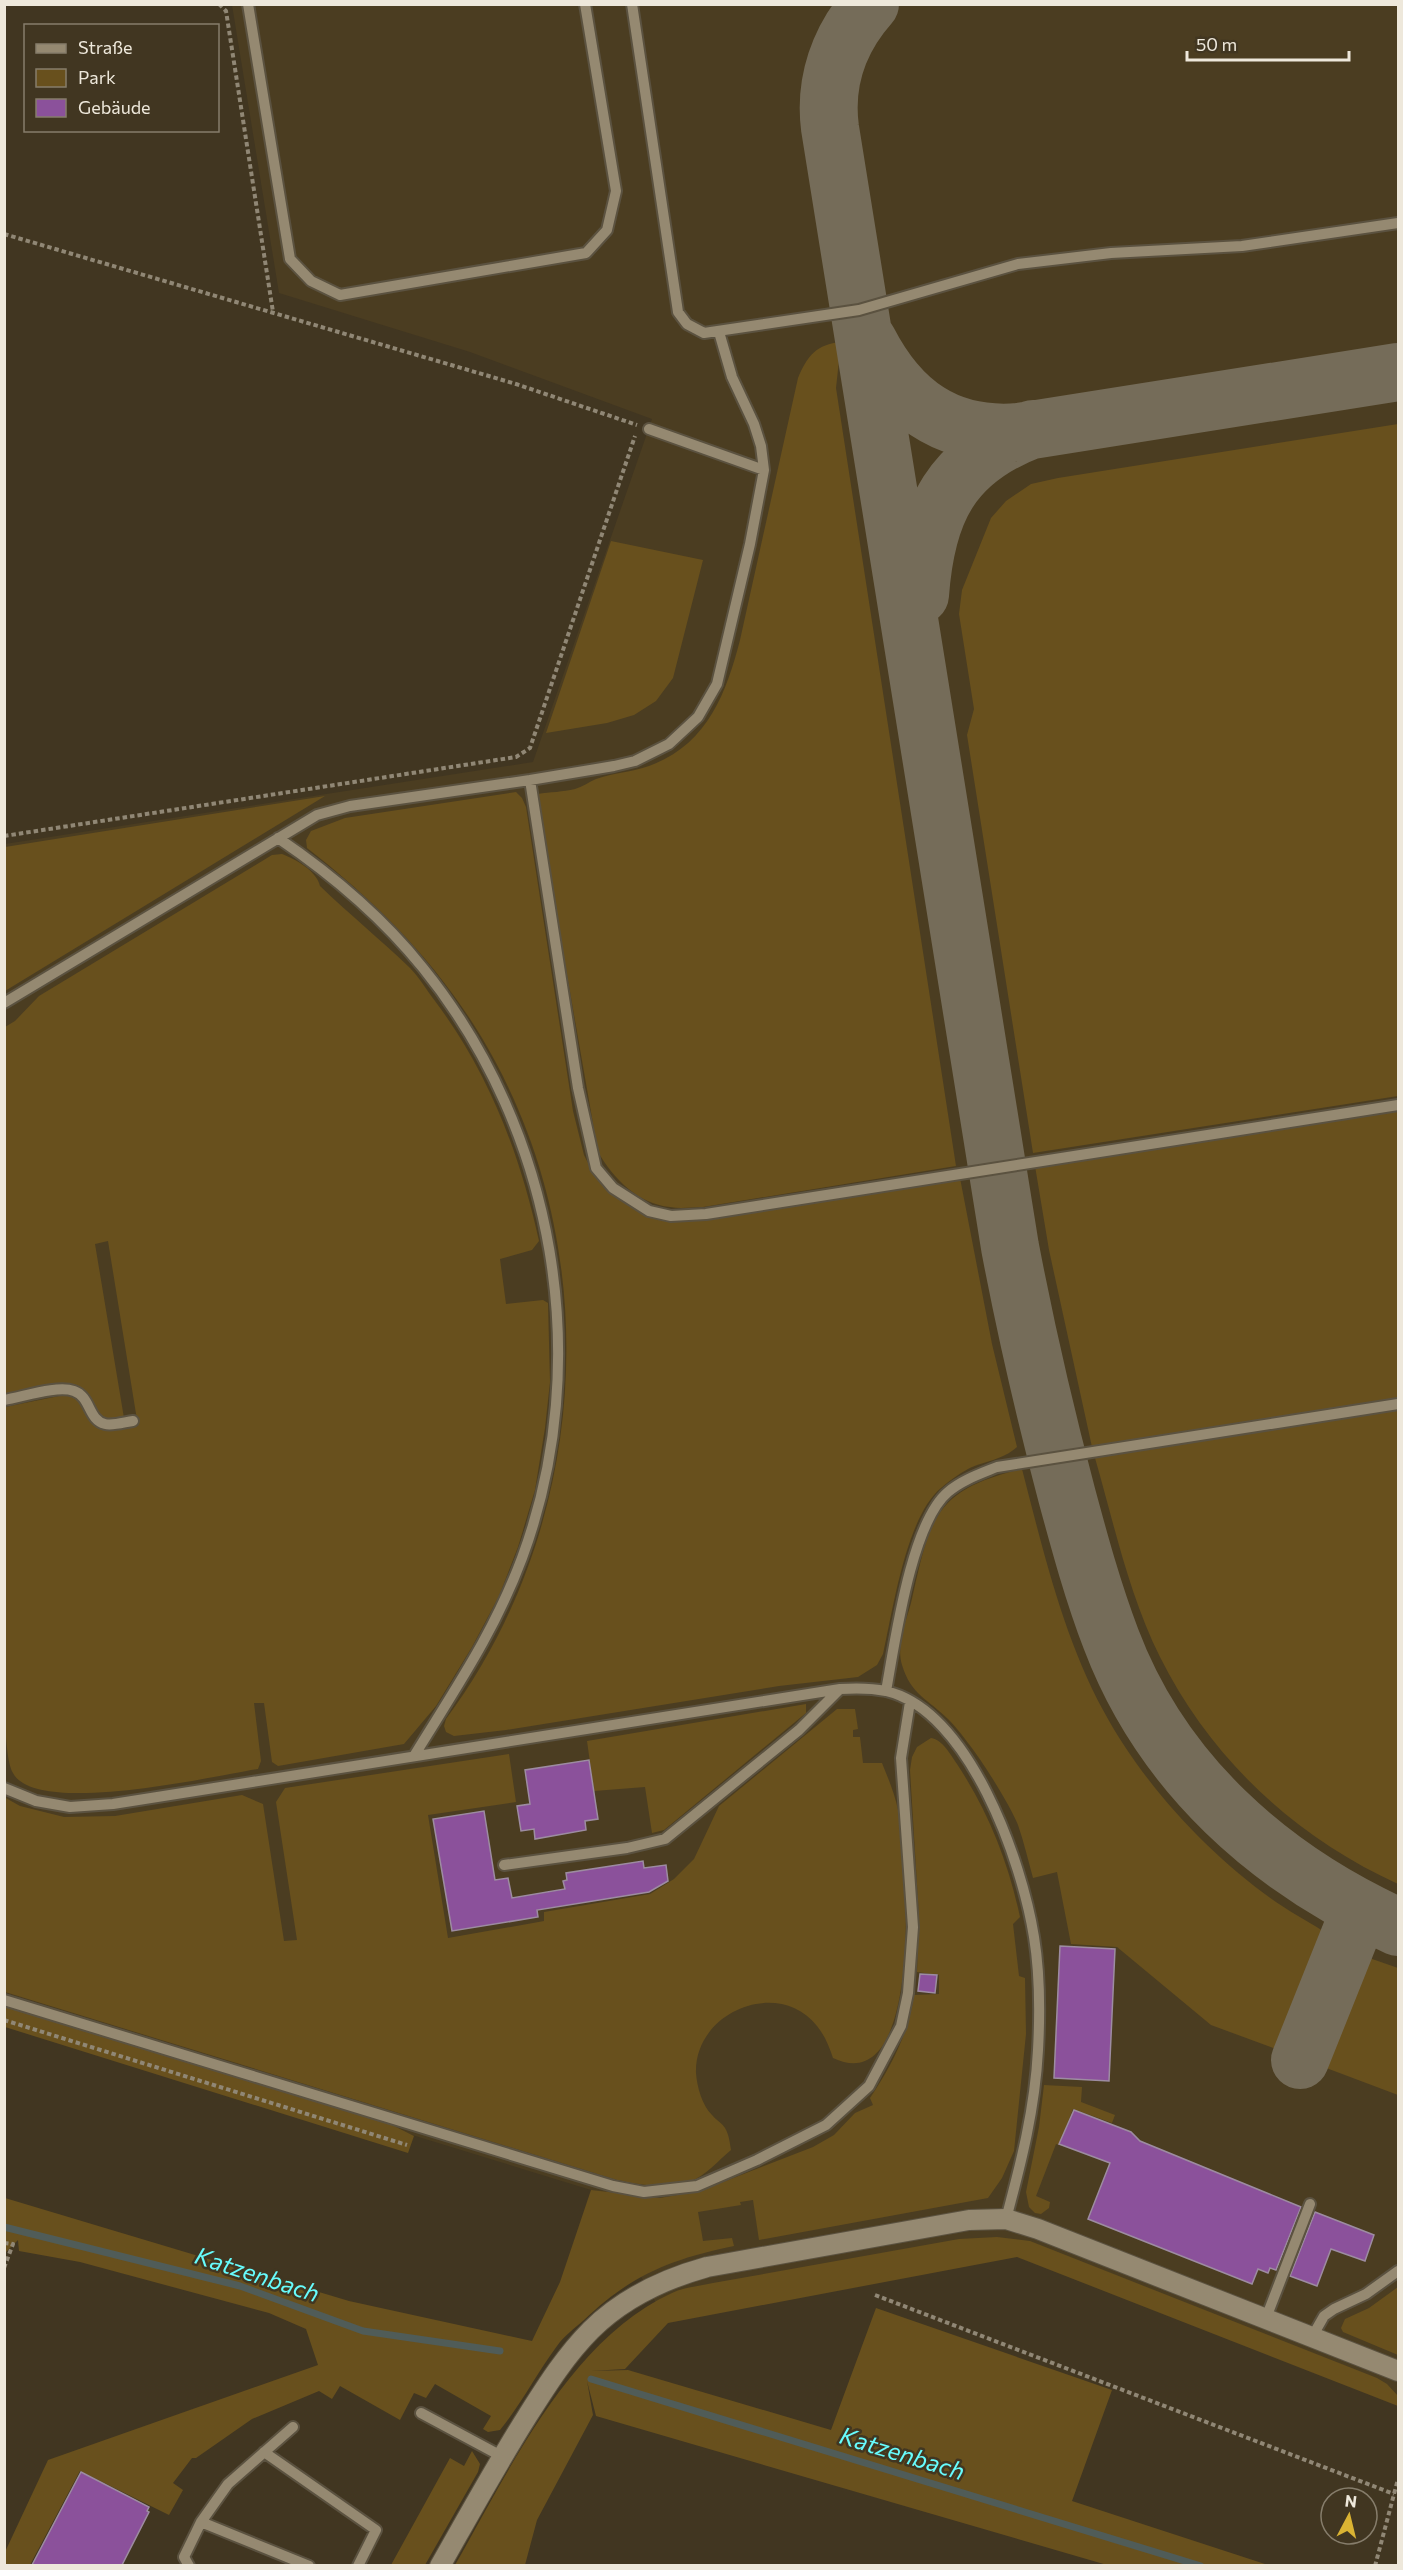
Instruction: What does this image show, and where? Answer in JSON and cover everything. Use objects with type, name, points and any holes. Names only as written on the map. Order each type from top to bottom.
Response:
[{"type":"street","points":[[440,2565],[546,2387],[592,2329],[619,2307],[675,2276],[707,2267],[969,2220],[1006,2219],[1038,2229],[1398,2371]]},
{"type":"lane","points":[[248,4],[290,260],[311,281],[340,295],[586,253],[607,230],[616,191],[585,4]]},
{"type":"lane","points":[[632,4],[678,312],[687,324],[704,333],[868,308],[1018,264],[1111,253],[1242,246],[1398,223]]},
{"type":"lane","points":[[4,1003],[318,815],[350,806],[530,780],[636,761],[669,744],[698,717],[709,701],[723,665],[764,471],[761,446],[754,424],[732,377],[719,332]]},
{"type":"lane","points":[[649,429],[764,471]]},
{"type":"lane","points":[[530,780],[578,1088],[591,1152],[596,1168],[613,1188],[649,1211],[671,1216],[706,1214],[1398,1105]]},
{"type":"lane","points":[[278,838],[335,880],[379,920],[423,968],[459,1020],[486,1062],[523,1148],[538,1193],[549,1245],[559,1336],[558,1390],[541,1496],[522,1557],[503,1604],[461,1684],[414,1756]]},
{"type":"lane","points":[[4,1400],[65,1389],[77,1392],[86,1398],[95,1418],[106,1424],[133,1421]]},
{"type":"lane","points":[[886,1691],[922,1530],[933,1509],[948,1492],[968,1478],[997,1467],[1398,1404]]},
{"type":"lane","points":[[504,1865],[627,1848],[665,1839],[799,1730],[840,1689]]},
{"type":"lane","points":[[5,1786],[36,1801],[70,1808],[113,1804],[840,1689],[886,1691],[910,1702],[937,1722],[966,1757],[989,1795],[1010,1841],[1034,1936],[1038,2012],[1034,2092],[1024,2151],[1006,2219]]},
{"type":"lane","points":[[4,2000],[613,2186],[644,2192],[697,2186],[757,2160],[826,2125],[869,2086],[901,2026],[908,1994],[913,1927],[901,1758],[910,1702]]},
{"type":"lane","points":[[1266,2318],[1310,2204]]},
{"type":"lane","points":[[1312,2337],[1324,2316],[1334,2308],[1366,2294],[1398,2271]]},
{"type":"lane","points":[[421,2413],[503,2457]]},
{"type":"lane","points":[[189,2565],[184,2557],[201,2522],[228,2484],[293,2427]]},
{"type":"lane","points":[[264,2452],[376,2530],[358,2565]]},
{"type":"lane","points":[[201,2522],[309,2565]]},
{"type":"path","points":[[219,4],[226,11],[273,312]]},
{"type":"path","points":[[4,234],[516,384],[638,426],[530,748],[516,757],[4,836]]},
{"type":"path","points":[[4,2020],[407,2145]]},
{"type":"path","points":[[4,2243],[13,2244],[4,2268]]},
{"type":"path","points":[[875,2295],[1394,2494]]},
{"type":"path","points":[[1375,2565],[1398,2479]]},
{"type":"shaded area","points":[[232,5],[1398,5],[1398,2400],[1015,2252],[666,2320],[591,2190],[5,2010],[5,844],[533,762],[652,419],[470,352],[279,293]]},
{"type":"green space","points":[[841,342],[836,388],[956,1166],[703,1207],[678,1208],[658,1205],[647,1201],[628,1188],[611,1171],[598,1152],[537,803],[538,794],[575,789],[596,779],[636,770],[669,757],[700,731],[711,715],[728,680],[740,640],[798,378],[805,363],[814,352],[825,345]]},
{"type":"green space","points":[[1398,424],[1398,1096],[1033,1153],[967,735],[974,709],[959,614],[962,590],[991,518],[1006,501],[1031,484]]},
{"type":"green space","points":[[611,541],[703,560],[673,678],[656,701],[634,715],[607,723],[546,733]]},
{"type":"green space","points":[[516,792],[526,807],[573,1111],[584,1155],[594,1175],[613,1194],[670,1218],[960,1178],[992,1344],[1017,1447],[1006,1455],[961,1473],[941,1488],[929,1502],[919,1520],[903,1565],[883,1654],[877,1665],[858,1677],[779,1686],[506,1730],[454,1736],[446,1732],[444,1726],[446,1719],[493,1645],[528,1566],[552,1483],[565,1397],[565,1310],[554,1224],[531,1141],[495,1061],[477,1030],[457,1000],[412,944],[362,894],[307,848],[306,840],[311,831],[345,818]]},
{"type":"green space","points":[[325,796],[5,991],[5,847]]},
{"type":"green space","points":[[282,854],[299,862],[315,875],[320,886],[414,972],[454,1028],[487,1086],[500,1115],[522,1177],[539,1241],[532,1250],[500,1259],[506,1304],[543,1300],[548,1303],[550,1382],[535,1490],[518,1547],[499,1596],[472,1647],[436,1706],[404,1744],[278,1766],[272,1762],[264,1703],[254,1703],[261,1761],[258,1769],[167,1785],[89,1793],[55,1792],[28,1786],[13,1773],[9,1763],[5,1723],[5,1407],[69,1394],[79,1397],[91,1417],[101,1427],[114,1429],[138,1426],[108,1241],[95,1244],[124,1418],[108,1418],[99,1415],[86,1392],[74,1384],[5,1394],[5,1027],[15,1021],[39,996],[272,855]]},
{"type":"green space","points":[[1398,1109],[1398,1400],[1092,1447],[1049,1250],[1035,1166]]},
{"type":"green space","points":[[1398,1410],[1398,1884],[1360,1865],[1291,1818],[1260,1791],[1204,1729],[1160,1657],[1139,1609],[1095,1458]]},
{"type":"green space","points":[[1022,1469],[1065,1623],[1089,1682],[1119,1737],[1158,1791],[1203,1841],[1253,1885],[1329,1935],[1284,2052],[1211,2025],[1117,1947],[1071,1944],[1057,1872],[1033,1878],[1018,1825],[991,1777],[958,1730],[915,1690],[906,1675],[900,1658],[902,1634],[924,1550],[940,1513],[952,1499],[969,1487],[992,1477]]},
{"type":"green space","points":[[806,1704],[806,1713],[664,1830],[652,1833],[645,1787],[594,1791],[587,1741]]},
{"type":"green space","points":[[837,1709],[855,1709],[858,1729],[853,1730],[853,1737],[860,1737],[863,1763],[882,1763],[898,1810],[905,1874],[906,1919],[904,1967],[897,2010],[884,2044],[863,2062],[833,2058],[817,2026],[801,2011],[781,2004],[761,2003],[741,2008],[723,2018],[709,2033],[699,2051],[696,2073],[703,2101],[708,2111],[725,2128],[731,2150],[707,2172],[691,2181],[663,2186],[617,2180],[5,1992],[4,1797],[20,1806],[64,1817],[115,1816],[242,1795],[263,1804],[284,1941],[297,1940],[276,1802],[285,1788],[509,1754],[516,1802],[428,1815],[448,1938],[544,1921],[544,1912],[650,1894],[674,1879],[694,1859],[719,1806]]},
{"type":"green space","points":[[931,1738],[943,1744],[949,1752],[987,1818],[1003,1856],[1020,1917],[1013,1924],[1019,1976],[1025,1978],[1026,2034],[1014,2151],[1002,2178],[988,2198],[759,2240],[753,2200],[740,2202],[741,2205],[698,2212],[703,2241],[732,2238],[734,2246],[671,2263],[636,2280],[601,2304],[560,2342],[500,2430],[488,2432],[483,2429],[491,2416],[435,2384],[426,2398],[414,2393],[400,2420],[340,2386],[332,2399],[319,2391],[252,2419],[196,2458],[192,2458],[173,2483],[183,2490],[169,2515],[80,2471],[30,2565],[5,2565],[5,2552],[48,2460],[318,2365],[306,2329],[269,2313],[80,2262],[19,2251],[18,2240],[5,2253],[5,2198],[349,2301],[532,2341],[560,2282],[591,2190],[660,2198],[700,2191],[813,2147],[834,2135],[855,2113],[873,2105],[870,2098],[898,2049],[912,2009],[914,1995],[939,1994],[939,1975],[917,1972],[919,1917],[910,1770],[912,1757],[917,1747]]},
{"type":"green space","points":[[1355,1953],[1398,1968],[1398,2095],[1313,2063]]},
{"type":"green space","points":[[4,2006],[382,2120],[414,2136],[408,2153],[5,2027]]},
{"type":"green space","points":[[1044,2085],[1082,2087],[1081,2102],[1115,2115],[1112,2123],[1073,2109],[1059,2145],[1056,2144],[1036,2196],[1050,2202],[1049,2208],[1041,2214],[1035,2213],[1029,2207],[1026,2192],[1039,2127]]},
{"type":"green space","points":[[997,2237],[1030,2241],[1377,2378],[1387,2384],[1398,2396],[1398,2406],[1017,2257],[668,2323],[625,2369],[591,2371],[628,2370],[831,2430],[876,2308],[1112,2390],[1072,2501],[1268,2565],[1107,2565],[596,2416],[587,2381],[593,2415],[537,2520],[525,2565],[455,2565],[497,2489],[545,2411],[572,2375],[602,2342],[635,2314],[672,2293],[687,2288],[959,2239]]},
{"type":"green space","points":[[1398,2287],[1398,2355],[1343,2332],[1341,2328],[1345,2319],[1369,2308]]},
{"type":"green space","points":[[472,2451],[480,2464],[478,2472],[425,2565],[391,2565],[450,2458],[464,2466]]},
{"type":"building","points":[[589,1760],[598,1819],[585,1821],[586,1830],[535,1839],[534,1829],[521,1831],[517,1806],[530,1804],[525,1770]]},
{"type":"building","points":[[484,1811],[495,1880],[508,1878],[512,1898],[565,1889],[563,1881],[567,1880],[566,1873],[643,1861],[644,1868],[666,1865],[668,1881],[649,1892],[537,1910],[538,1917],[452,1931],[433,1819]]},
{"type":"building","points":[[1060,1946],[1115,1949],[1109,2081],[1054,2078]]},
{"type":"building","points":[[920,1974],[937,1975],[935,1993],[918,1991]]},
{"type":"building","points":[[1074,2110],[1131,2132],[1140,2141],[1301,2207],[1276,2270],[1270,2268],[1268,2273],[1258,2269],[1252,2284],[1088,2219],[1110,2163],[1059,2144]]},
{"type":"building","points":[[1315,2212],[1374,2235],[1365,2261],[1331,2249],[1317,2286],[1290,2276]]},
{"type":"building","points":[[81,2472],[149,2507],[147,2511],[149,2512],[122,2565],[32,2565]]},
{"type":"waterway","name":"Katzenbach","points":[[4,2227],[240,2286],[363,2331],[500,2351]]},
{"type":"waterway","name":"Katzenbach","points":[[591,2379],[1201,2566]]},
{"type":"taxiway","points":[[870,4],[850,32],[836,62],[829,94],[830,128],[1010,1247],[1036,1372],[1072,1514],[1104,1621],[1133,1688],[1159,1733],[1190,1774],[1226,1812],[1264,1846],[1306,1877],[1351,1904],[1398,1927]]},
{"type":"taxiway","points":[[868,341],[895,382],[911,399],[928,412],[970,429],[993,432],[1019,432],[1398,372]]},
{"type":"taxiway","points":[[920,595],[929,538],[948,492],[963,473],[982,456],[1033,429]]},
{"type":"taxiway","points":[[1300,2060],[1360,1910]]}]
